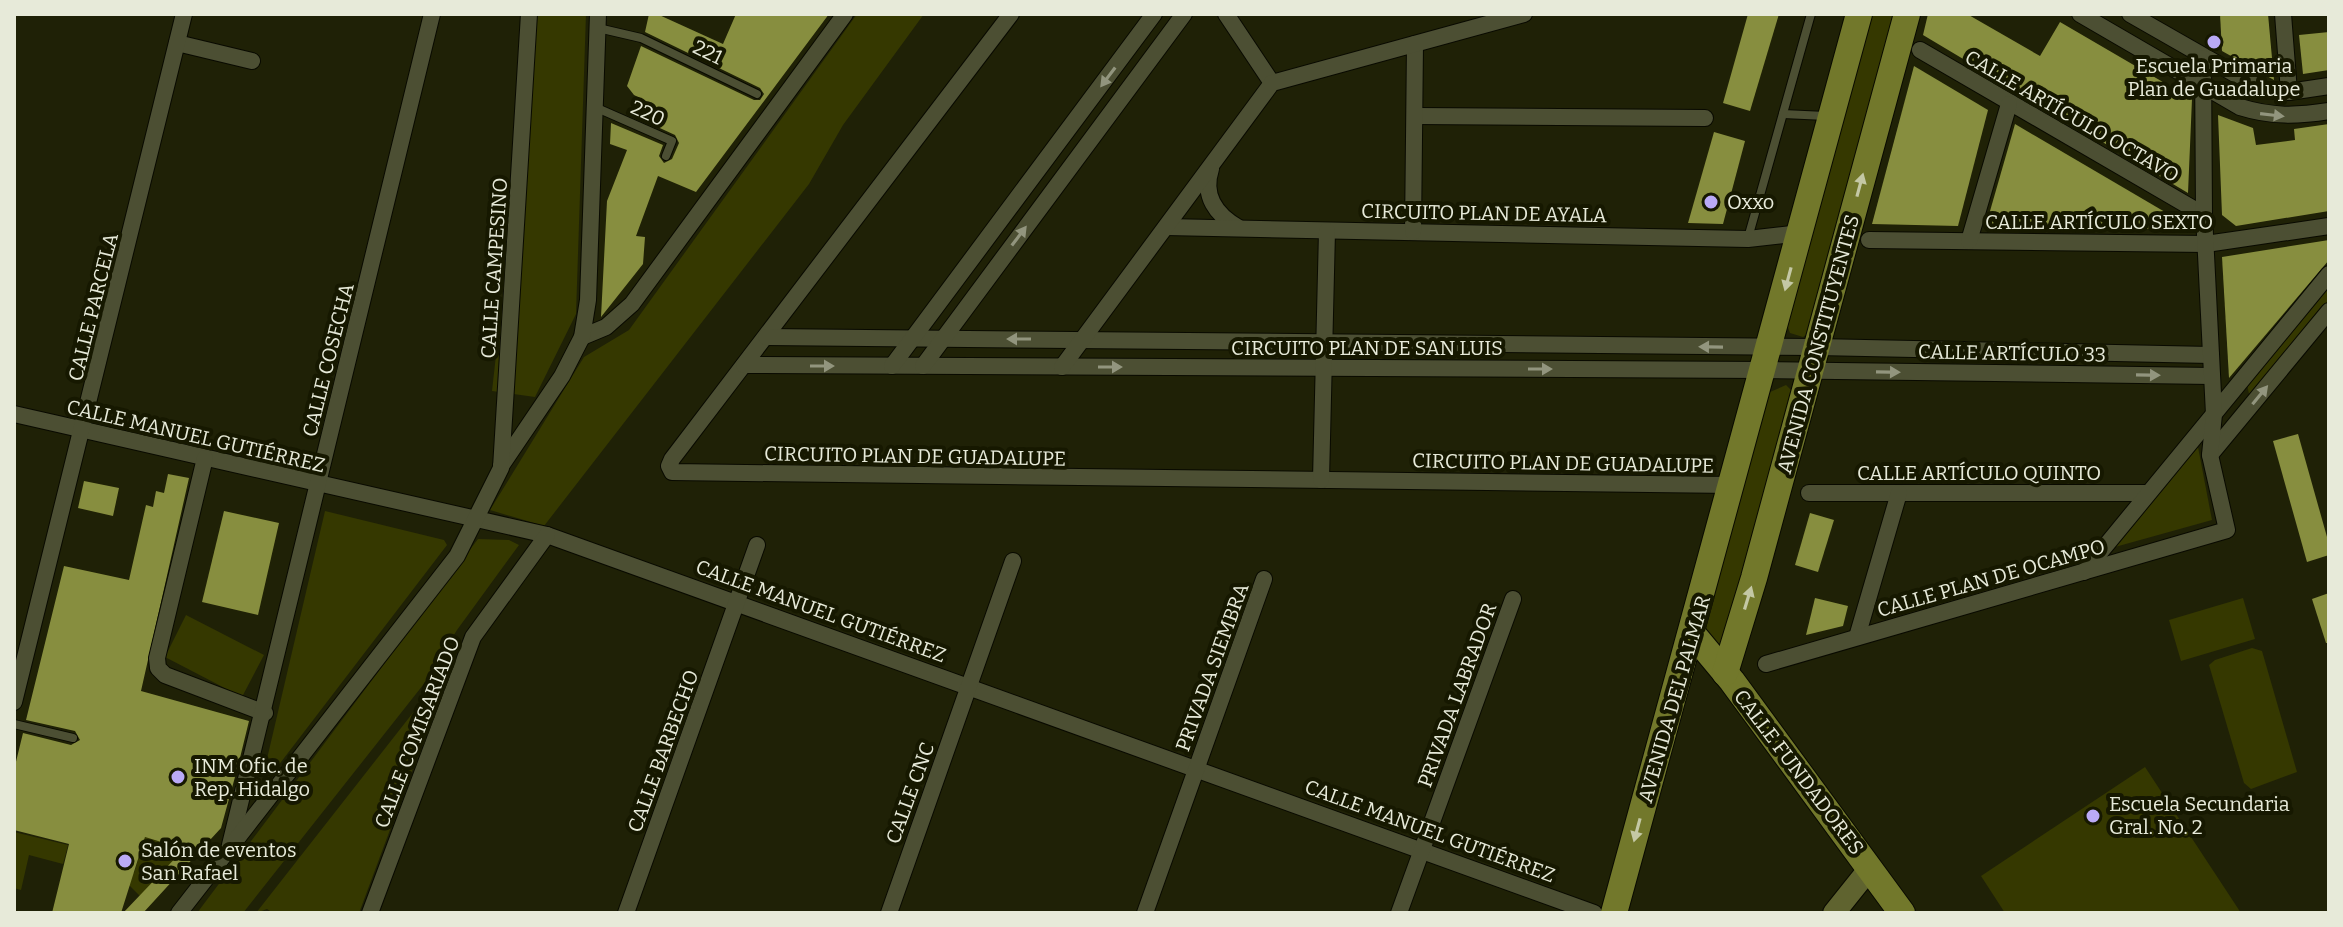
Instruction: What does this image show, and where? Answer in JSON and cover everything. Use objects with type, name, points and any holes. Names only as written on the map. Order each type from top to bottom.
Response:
[{"type":"main road","points":[[1733,485],[1859,14]]},
{"type":"main road","name":"AVENIDA CONSTITUYENTES","points":[[1725,673],[1907,14]]},
{"type":"main road","name":"AVENIDA DEL PALMAR","points":[[1614,913],[1733,485]]},
{"type":"main road","name":"CALLE FUNDADORES","points":[[1692,633],[1902,913]]},
{"type":"street","name":"CALLE PARCELA","points":[[14,702],[84,430],[184,14]]},
{"type":"street","name":"CALLE COSECHA","points":[[228,855],[265,713],[432,14]]},
{"type":"street","name":"CALLE CAMPESINO","points":[[179,913],[228,855],[457,556],[501,468],[529,14]]},
{"type":"street","points":[[582,337],[606,327],[632,304],[845,14]]},
{"type":"street","name":"CIRCUITO PLAN DE GUADALUPE","points":[[1011,14],[672,459],[669,466],[672,472],[1733,485]]},
{"type":"street","points":[[892,366],[1154,14]]},
{"type":"street","points":[[923,366],[1184,14]]},
{"type":"street","points":[[1226,14],[1272,83]]},
{"type":"street","points":[[2080,14],[2240,107],[2265,115],[2290,117],[2329,111]]},
{"type":"street","points":[[2130,14],[2263,90],[2289,92],[2329,86]]},
{"type":"street","points":[[2283,14],[2289,92]]},
{"type":"street","points":[[1062,367],[1272,83],[1514,15]]},
{"type":"street","points":[[501,468],[562,376],[582,337],[588,300],[598,21]]},
{"type":"street","points":[[177,43],[252,61]]},
{"type":"street","points":[[1413,232],[1415,44]]},
{"type":"street","name":"CALLE ARTÍCULO OCTAVO","points":[[1920,50],[2204,215]]},
{"type":"street","points":[[2203,58],[2204,215],[2214,414],[2210,455]]},
{"type":"street","points":[[1969,241],[2009,104]]},
{"type":"street","points":[[1416,116],[1705,118]]},
{"type":"street","points":[[1212,164],[1207,180],[1211,203],[1227,222],[1240,229]]},
{"type":"street","name":"CALLE ARTÍCULO SEXTO","points":[[1869,240],[2206,244],[2329,226]]},
{"type":"street","name":"CIRCUITO PLAN DE AYALA","points":[[1166,227],[1748,239],[1801,233]]},
{"type":"street","points":[[1321,480],[1327,231]]},
{"type":"street","points":[[2084,572],[2329,274]]},
{"type":"street","points":[[2210,455],[2329,311]]},
{"type":"street","name":"CIRCUITO PLAN DE SAN LUIS","points":[[766,337],[1324,343],[1814,359]]},
{"type":"street","name":"CALLE ARTÍCULO 33","points":[[1814,359],[2211,355]]},
{"type":"street","name":"CIRCUITO PLAN DE SAN LUIS","points":[[744,365],[1324,368],[1814,359]]},
{"type":"street","name":"CALLE ARTÍCULO 33","points":[[1814,359],[2212,376]]},
{"type":"street","name":"CALLE MANUEL GUTIÉRREZ","points":[[14,414],[547,535],[1594,913]]},
{"type":"street","name":"CALLE PLAN DE OCAMPO","points":[[1766,664],[2227,530],[2210,455]]},
{"type":"street","points":[[205,458],[157,658],[158,668],[165,675],[265,713]]},
{"type":"street","name":"CALLE ARTÍCULO QUINTO","points":[[1809,493],[2148,493]]},
{"type":"street","points":[[1857,637],[1899,493]]},
{"type":"street","name":"CALLE COMISARIADO","points":[[370,913],[473,637],[547,535]]},
{"type":"street","name":"CALLE BARBECHO","points":[[626,913],[757,545]]},
{"type":"street","name":"CALLE CNC","points":[[889,913],[1013,561]]},
{"type":"street","name":"PRIVADA SIEMBRA","points":[[1145,913],[1264,579]]},
{"type":"street","name":"PRIVADA LABRADOR","points":[[1399,913],[1513,599]]},
{"type":"street","points":[[1834,913],[1870,868]]},
{"type":"lane","points":[[1748,239],[1811,14]]},
{"type":"lane","name":"221","points":[[598,21],[641,38],[757,94]]},
{"type":"lane","name":"220","points":[[597,108],[672,141],[666,156]]},
{"type":"lane","points":[[1783,114],[1832,116]]},
{"type":"lane","points":[[14,724],[73,738]]},
{"type":"shaded area","points":[[522,14],[586,14],[576,314],[535,397],[492,391],[509,239]]},
{"type":"shaded area","points":[[857,14],[924,14],[843,125],[809,184],[544,526],[490,510],[584,357],[629,330]]},
{"type":"shaded area","points":[[1870,14],[1895,14],[1811,331],[1803,337],[1790,333],[1787,325]]},
{"type":"shaded area","points":[[2329,284],[2329,302],[2255,392],[2249,394],[2247,384]]},
{"type":"shaded area","points":[[1786,385],[1792,391],[1723,644],[1718,648],[1704,625],[1770,392]]},
{"type":"shaded area","points":[[2198,447],[2212,520],[2115,547]]},
{"type":"shaded area","points":[[325,511],[444,540],[447,545],[268,779],[263,776]]},
{"type":"shaded area","points":[[478,539],[509,540],[519,545],[457,630],[423,685],[243,913],[197,913]]},
{"type":"shaded area","points":[[2243,598],[2255,639],[2181,661],[2169,620]]},
{"type":"shaded area","points":[[186,615],[264,655],[242,697],[165,657]]},
{"type":"shaded area","points":[[2252,648],[2262,651],[2297,772],[2251,789],[2244,783],[2209,665],[2215,660]]},
{"type":"shaded area","points":[[453,649],[442,690],[359,913],[273,913],[267,909],[256,913],[430,691]]},
{"type":"shaded area","points":[[2145,767],[2241,913],[2005,913],[1981,876]]},
{"type":"shaded area","points":[[14,832],[68,845],[63,864],[29,855],[21,890],[14,888]]},
{"type":"shaded area","points":[[145,837],[181,848],[190,857],[140,896],[130,886],[113,882],[117,869],[134,873]]},
{"type":"building","points":[[649,14],[657,14],[723,44],[736,14],[829,14],[696,192],[658,176],[636,236],[645,237],[643,264],[601,317],[607,201],[627,150],[610,144],[611,123],[663,145],[659,156],[664,163],[672,159],[679,143],[675,135],[638,118],[646,101],[634,95],[627,86],[641,46],[754,100],[760,100],[764,94],[760,88],[645,32]]},
{"type":"building","points":[[1748,14],[1779,14],[1750,111],[1723,103]]},
{"type":"building","points":[[1928,14],[1967,14],[2040,56],[2060,22],[2192,99],[2188,193],[1923,35]]},
{"type":"building","points":[[2220,14],[2268,14],[2274,80],[2222,51]]},
{"type":"building","points":[[2329,32],[2329,70],[2303,74],[2299,35]]},
{"type":"building","points":[[1914,66],[1988,110],[1958,226],[1872,224]]},
{"type":"building","points":[[2218,115],[2253,128],[2256,145],[2295,140],[2294,129],[2329,124],[2329,211],[2236,226],[2222,215]]},
{"type":"building","points":[[2015,124],[2194,229],[2194,230],[1986,225]]},
{"type":"building","points":[[1714,132],[1745,141],[1723,224],[1688,223]]},
{"type":"building","points":[[2329,240],[2329,260],[2229,378],[2222,257]]},
{"type":"building","points":[[2298,434],[2329,544],[2329,555],[2307,562],[2273,441]]},
{"type":"building","points":[[168,474],[189,478],[141,691],[249,721],[238,766],[221,828],[143,913],[123,913],[184,849],[145,837],[121,913],[52,913],[69,844],[14,830],[14,770],[23,733],[71,745],[80,740],[75,731],[26,720],[64,566],[129,580],[146,505],[153,507],[156,491],[164,493]]},
{"type":"building","points":[[84,481],[119,488],[113,516],[78,508]]},
{"type":"building","points":[[224,511],[279,523],[258,615],[202,602]]},
{"type":"building","points":[[1810,513],[1834,520],[1818,572],[1795,565]]},
{"type":"building","points":[[2329,593],[2329,643],[2326,643],[2312,599]]},
{"type":"building","points":[[1815,598],[1848,606],[1843,626],[1806,635]]},
{"type":"place","name":"Escuela Primaria Plan de Guadalupe","points":[[2214,42]]},
{"type":"place","name":"Oxxo","points":[[1711,202]]},
{"type":"place","name":"INM Ofic. de Rep. Hidalgo","points":[[178,777]]},
{"type":"place","name":"Escuela Secundaria Gral. No. 2","points":[[2093,816]]},
{"type":"place","name":"Salón de eventos San Rafael","points":[[125,861]]}]
